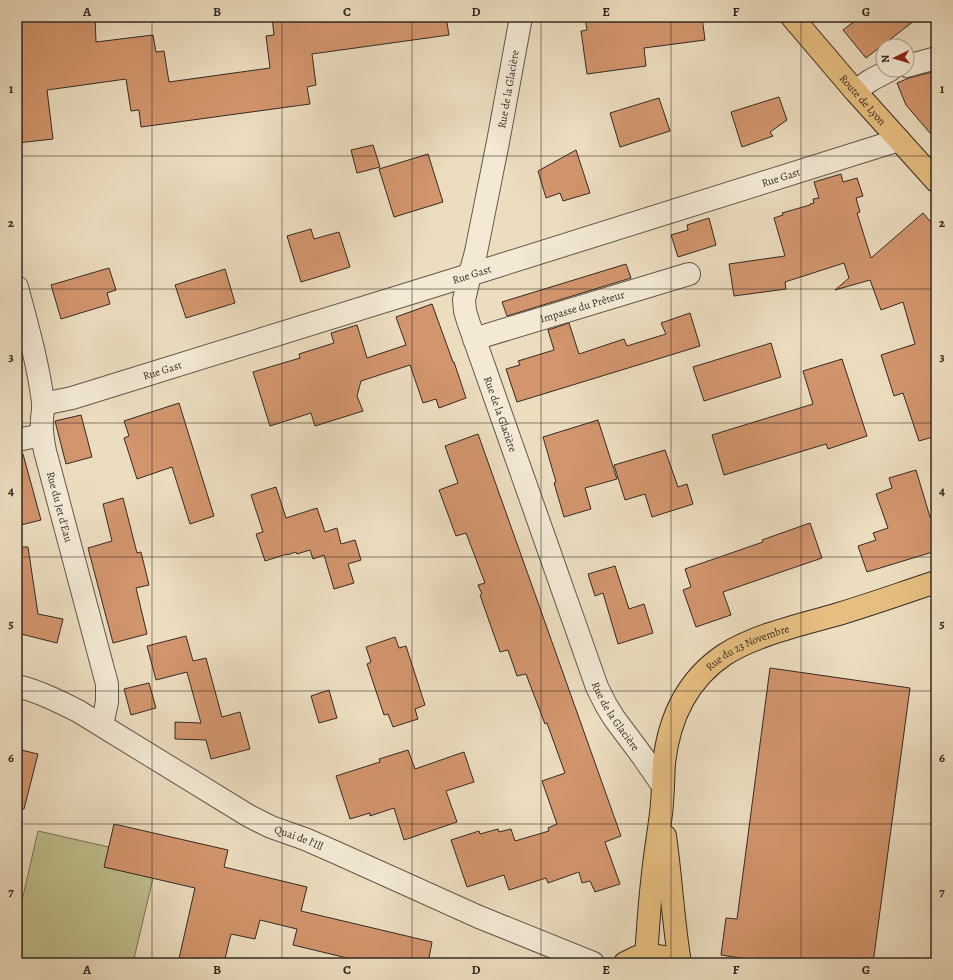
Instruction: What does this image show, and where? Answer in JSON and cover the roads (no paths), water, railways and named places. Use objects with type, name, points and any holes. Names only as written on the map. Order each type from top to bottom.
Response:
[{"type":"main road","name":"Route de Lyon","points":[[792,17],[855,91],[936,181]]},
{"type":"main road","name":"Rue du 23 Novembre","points":[[646,956],[652,884],[661,811],[664,761],[668,739],[682,700],[696,681],[705,671],[724,655],[755,640],[936,582]]},
{"type":"main road","name":"Rue du 23 Novembre","points":[[661,811],[668,857],[680,963]]},
{"type":"main road","points":[[625,963],[637,957],[646,956],[670,958],[680,963]]},
{"type":"street","name":"Rue de la Glacière","points":[[521,17],[494,166],[476,252],[464,300],[465,311],[597,687],[614,718],[663,786]]},
{"type":"street","points":[[915,64],[936,58]]},
{"type":"street","points":[[855,91],[875,78]]},
{"type":"street","name":"Rue Gast","points":[[43,404],[80,395],[869,151],[899,140]]},
{"type":"street","name":"Impasse du Prêteur","points":[[474,339],[690,274]]},
{"type":"street","name":"Rue du Jet d'Eau","points":[[17,287],[33,346],[43,404],[42,435],[45,451],[107,684],[107,702],[102,725]]},
{"type":"street","points":[[17,440],[42,435]]},
{"type":"street","name":"Quai de l'Ill","points":[[17,686],[28,688],[58,700],[78,711],[243,812],[272,827],[305,839],[479,917],[593,963]]}]
